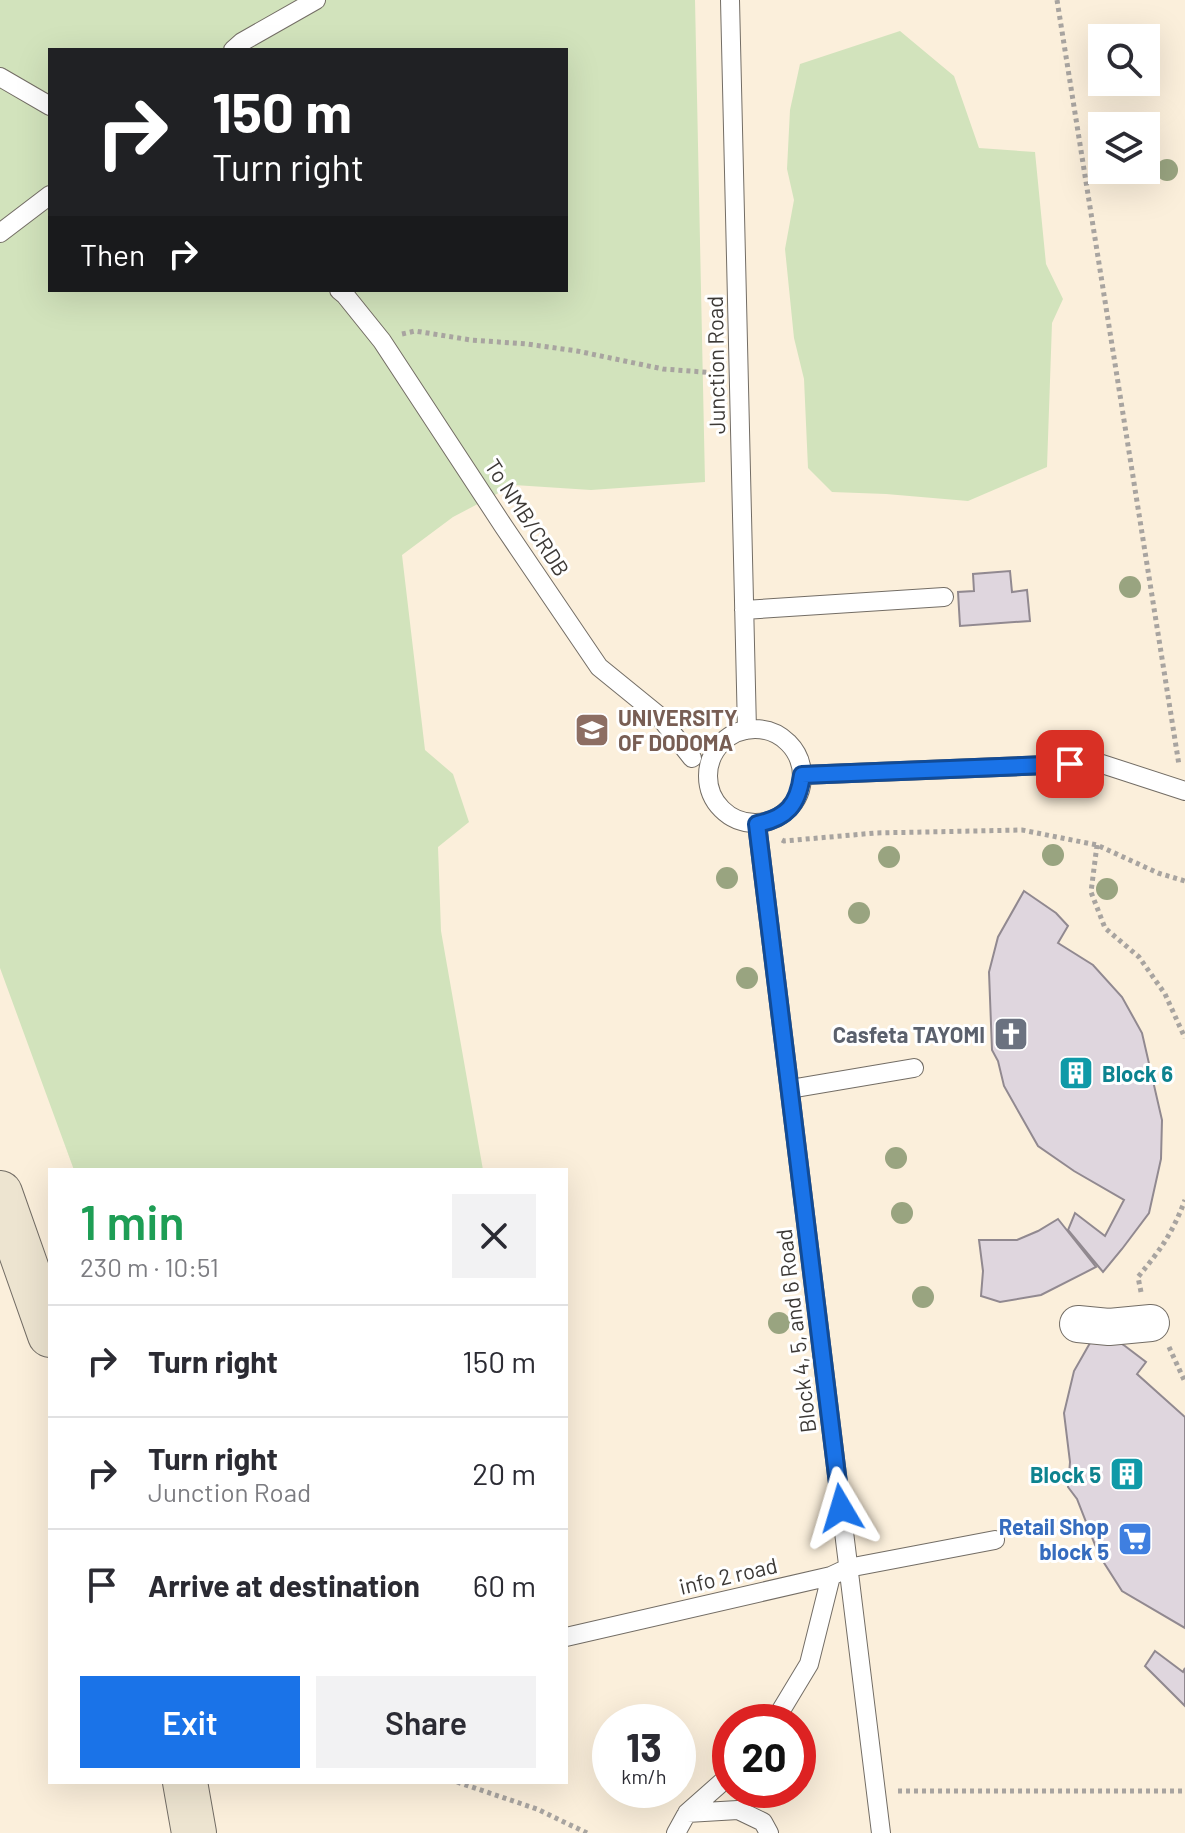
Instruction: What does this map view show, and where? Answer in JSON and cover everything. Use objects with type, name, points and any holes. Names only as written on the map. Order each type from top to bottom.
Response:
[{"type":"street","points":[[0,1193],[48,1329]]},
{"type":"street","points":[[1078,1324],[1109,1327],[1156,1323]]},
{"type":"street","points":[[185,1784],[194,1833]]},
{"type":"lane","points":[[235,48],[316,0]]},
{"type":"lane","name":"Junction Road","points":[[736,1],[739,374],[747,730]]},
{"type":"lane","points":[[0,77],[48,105]]},
{"type":"lane","points":[[0,233],[48,197]]},
{"type":"lane","name":"To NMB/CRDB","points":[[341,292],[382,341],[599,667],[658,715],[692,758]]},
{"type":"lane","points":[[744,610],[944,597]]},
{"type":"lane","points":[[747,730],[763,730],[778,735],[791,745],[799,759],[802,775],[800,790],[784,814],[757,824],[743,822],[720,807],[712,794],[709,780],[709,766],[714,753],[734,734],[747,730]]},
{"type":"lane","points":[[802,775],[1099,763],[1184,790]]},
{"type":"lane","name":"Block 4, 5, and 6 Road","points":[[757,824],[790,1089],[840,1572],[881,1833]]},
{"type":"lane","points":[[790,1089],[914,1068]]},
{"type":"lane","name":"info 2 road","points":[[568,1637],[840,1572],[995,1540]]},
{"type":"lane","points":[[785,1704],[809,1664],[840,1572]]},
{"type":"lane","points":[[676,1833],[687,1813],[712,1791]]},
{"type":"lane","points":[[687,1813],[738,1810],[763,1822],[769,1833]]},
{"type":"path","points":[[1057,0],[1184,790]]},
{"type":"path","points":[[382,341],[415,331],[577,351],[663,369],[739,374]]},
{"type":"path","points":[[757,824],[784,841],[875,833],[1022,830],[1097,845],[1158,873],[1185,881]]},
{"type":"path","points":[[1097,845],[1091,892],[1105,928],[1139,957],[1165,994],[1185,1038]]},
{"type":"path","points":[[1185,1200],[1165,1244],[1138,1277],[1142,1299],[1185,1382]]},
{"type":"path","points":[[463,1784],[537,1809],[587,1833]]},
{"type":"path","points":[[876,1791],[1185,1791]]},
{"type":"shaded area","name":"UNIVERSITY OF DODOMA","points":[[0,0],[1185,0],[1185,1833],[0,1833]]},
{"type":"green space","points":[[0,0],[695,0],[705,482],[591,490],[514,485],[453,517],[402,555],[425,750],[453,774],[469,822],[438,847],[441,931],[483,1168],[73,1168],[0,968]]},
{"type":"green space","points":[[900,31],[954,76],[979,148],[1035,152],[1046,264],[1063,299],[1052,323],[1047,467],[968,501],[832,492],[808,468],[804,379],[794,338],[785,249],[794,200],[787,169],[790,110],[800,64]]},
{"type":"building","points":[[1010,571],[1012,592],[1027,590],[1030,621],[960,626],[958,592],[974,591],[973,574]]},
{"type":"building","name":"Block 6","points":[[1024,891],[1056,913],[1068,926],[1058,943],[1093,965],[1122,997],[1142,1033],[1162,1120],[1161,1159],[1149,1213],[1103,1272],[1068,1230],[1075,1213],[1105,1236],[1124,1200],[1038,1146],[1004,1086],[992,1050],[989,972],[998,937]]},
{"type":"building","points":[[1058,1219],[1096,1267],[1041,1295],[1000,1302],[981,1296],[983,1271],[979,1240],[1017,1240]]},
{"type":"building","name":"Block 5","points":[[1098,1329],[1146,1362],[1137,1374],[1185,1417],[1185,1628],[1122,1591],[1099,1555],[1077,1499],[1068,1487],[1070,1462],[1064,1413],[1074,1371]]},
{"type":"building","points":[[1155,1651],[1183,1672],[1185,1668],[1185,1706],[1145,1666]]},
{"type":"place","name":"UNIVERSITY OF DODOMA","points":[[592,730]]},
{"type":"place","name":"Casfeta TAYOMI","points":[[1011,1034]]},
{"type":"place","name":"Block 6","points":[[1076,1073]]},
{"type":"place","name":"Block 5","points":[[1127,1474]]},
{"type":"place","name":"Retail Shop block 5","points":[[1135,1539]]},
{"type":"route","points":[[841,1508],[757,824],[784,814],[794,803],[802,775],[1070,764]]}]
